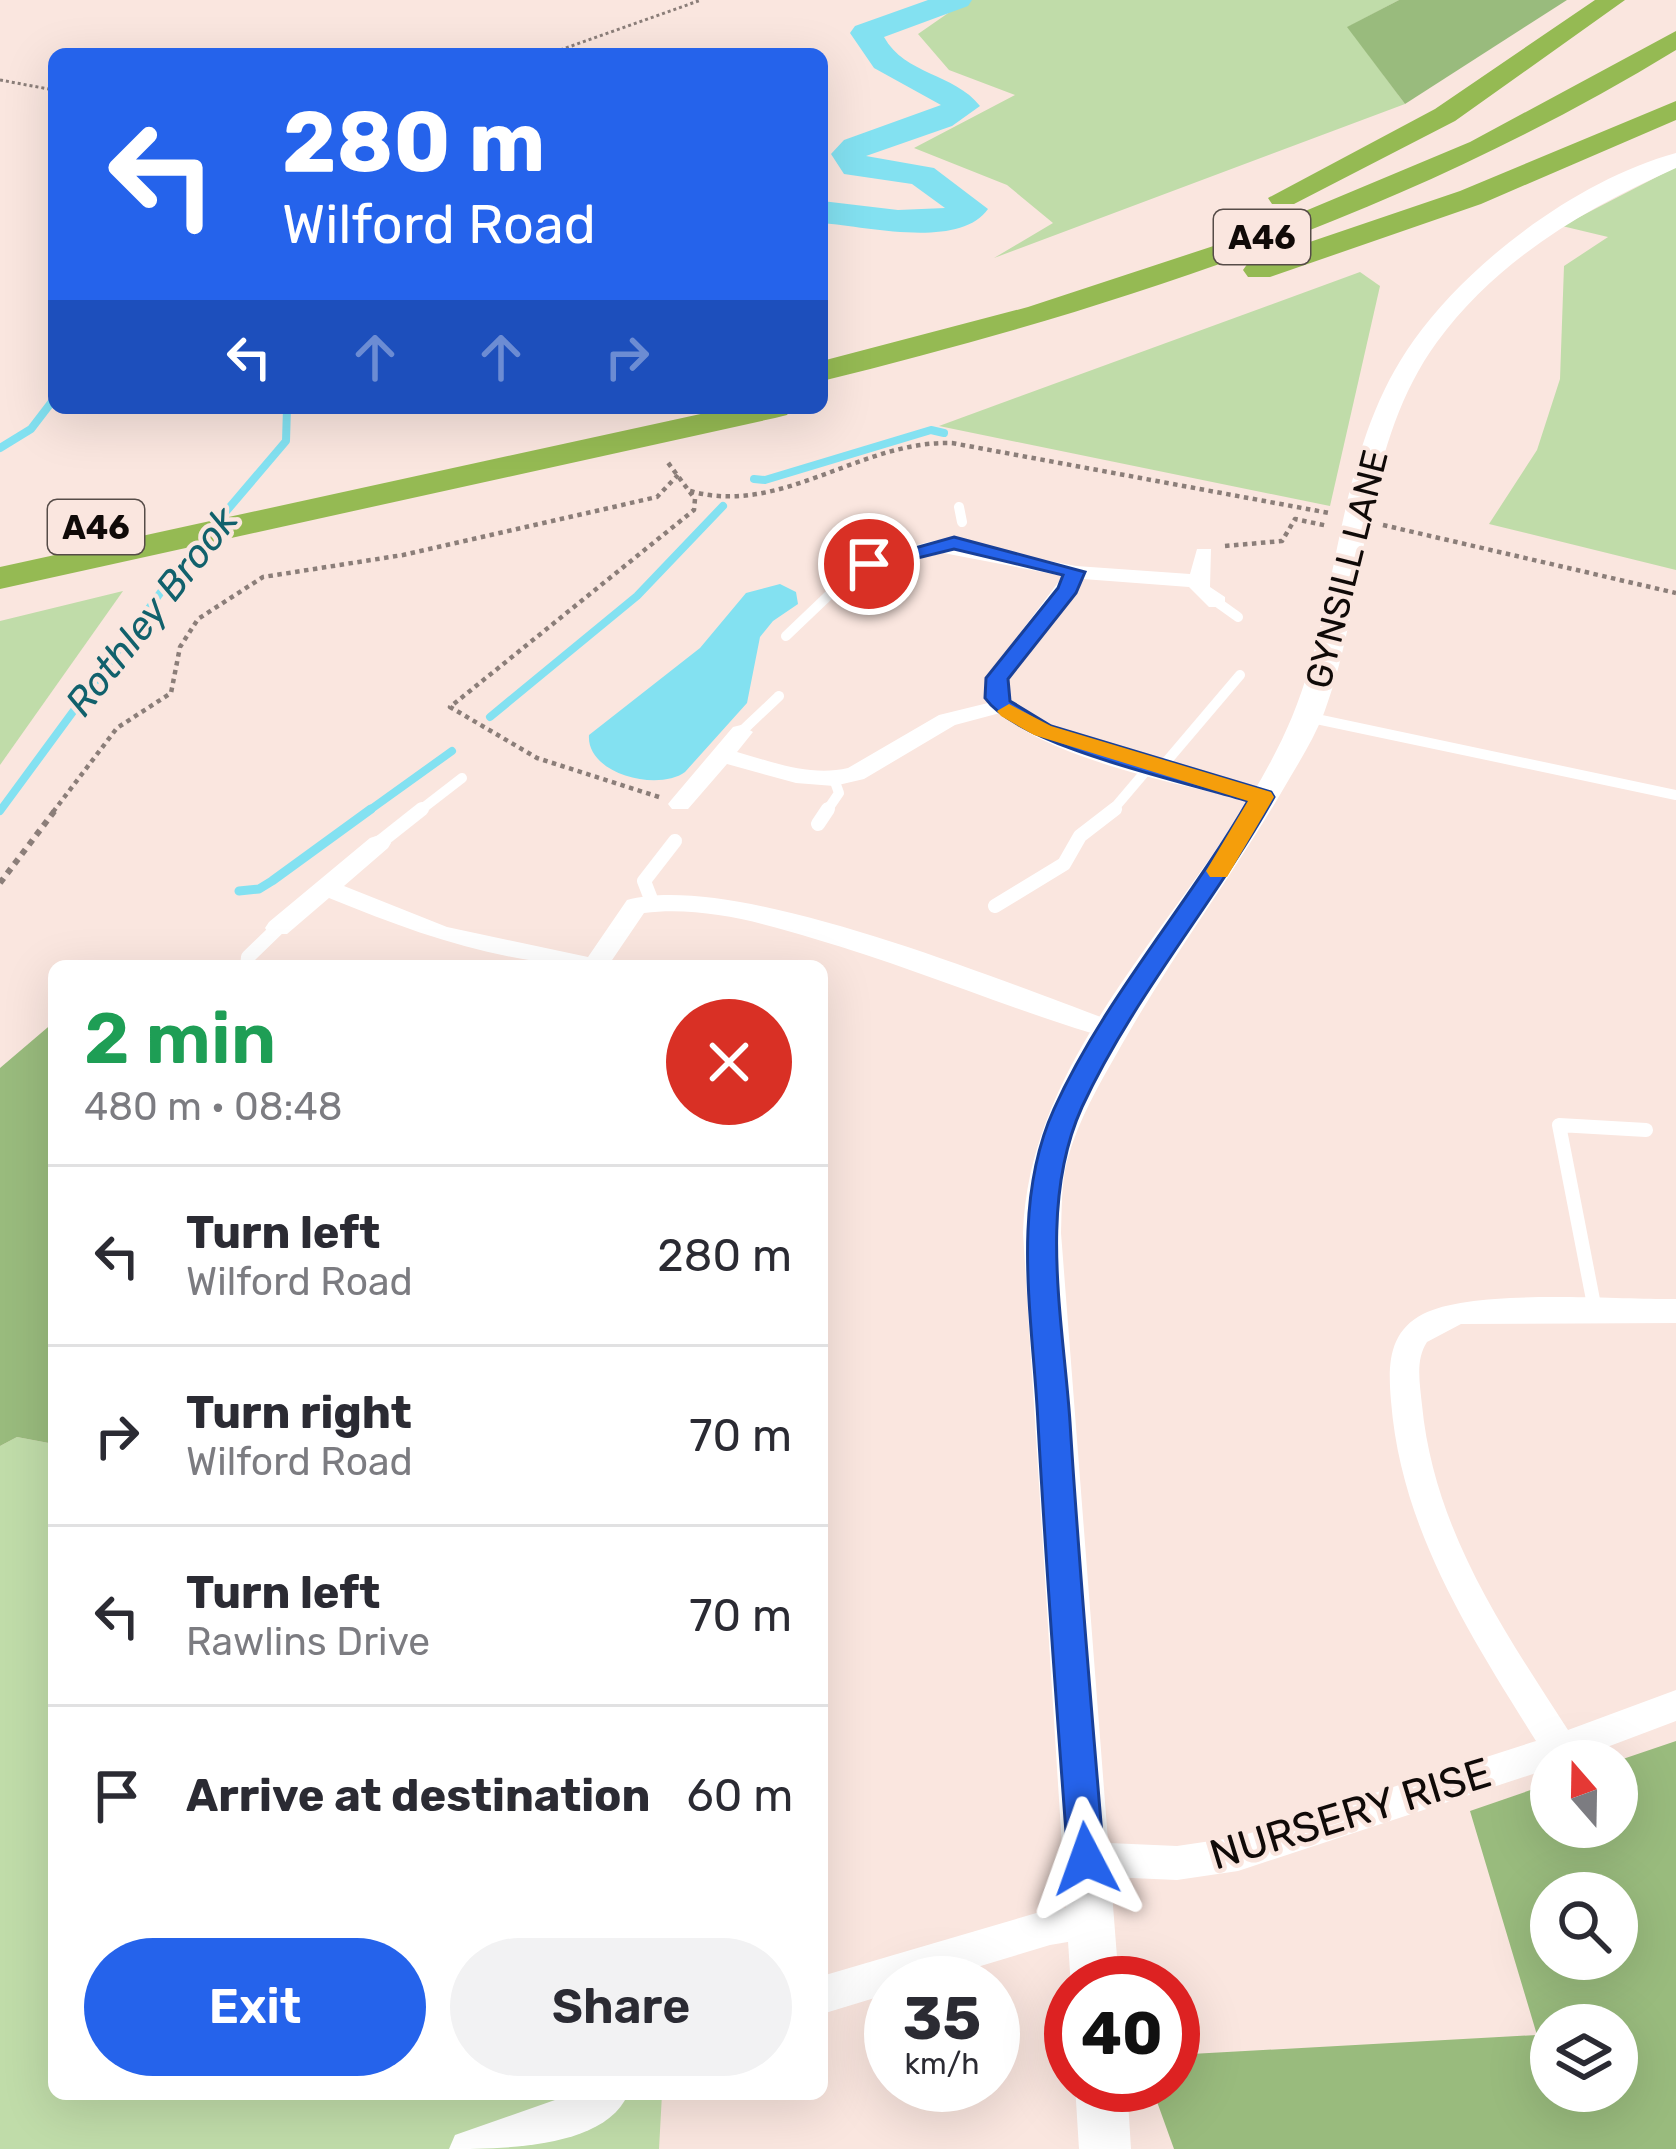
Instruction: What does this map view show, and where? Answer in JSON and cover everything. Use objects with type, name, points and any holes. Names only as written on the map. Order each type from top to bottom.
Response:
[{"type":"highway","name":"A46","points":[[828,366],[1066,288],[1248,215],[1445,115],[1612,0]]},
{"type":"highway","name":"A46","points":[[828,366],[1066,304],[1289,227],[1526,124],[1676,39]]},
{"type":"highway","name":"A46","points":[[1236,277],[1504,164],[1676,67]]},
{"type":"highway","name":"A46","points":[[828,395],[983,356],[1366,236],[1498,186],[1676,109]]},
{"type":"highway","name":"A46","points":[[0,578],[167,540],[280,502],[607,433],[739,414]]},
{"type":"highway","name":"A46","points":[[0,547],[191,506],[280,502]]},
{"type":"street","name":"GYNSILL LANE","points":[[1092,1956],[1042,1232],[1044,1182],[1067,1109],[1111,1030],[1227,859],[1307,717],[1337,624],[1356,525],[1401,380],[1437,324],[1482,275],[1522,241],[1619,184],[1676,160]]},
{"type":"street","points":[[850,575],[958,524],[1075,572],[1198,581]]},
{"type":"street","points":[[1204,555],[1199,589],[1217,602]]},
{"type":"street","points":[[1075,572],[1068,589],[997,678],[996,698],[1002,706],[1042,730],[1262,797]]},
{"type":"street","points":[[722,755],[796,776],[834,779],[856,774],[947,720],[1002,706]]},
{"type":"street","points":[[680,804],[741,732]]},
{"type":"street","points":[[278,928],[379,843]]},
{"type":"street","points":[[324,887],[441,934],[563,960]]},
{"type":"street","points":[[596,960],[636,906],[651,899],[670,899],[828,933],[1111,1030]]},
{"type":"street","points":[[1554,1740],[1469,1603],[1427,1515],[1409,1447],[1408,1345],[1427,1324],[1460,1312],[1676,1311]]},
{"type":"street","name":"NURSERY RISE","points":[[1586,1740],[1676,1705]]},
{"type":"street","name":"NURSERY RISE","points":[[1086,1859],[1177,1863],[1238,1854],[1530,1760]]},
{"type":"street","points":[[828,1994],[1050,1927],[1090,1923]]},
{"type":"street","points":[[469,2149],[574,2116],[599,2100]]},
{"type":"street","points":[[1103,2112],[1105,2149]]},
{"type":"lane","points":[[786,636],[850,575]]},
{"type":"lane","points":[[1217,602],[1238,617]]},
{"type":"lane","points":[[994,906],[1064,864],[1080,836],[1119,806],[1240,675]]},
{"type":"lane","points":[[741,732],[779,696]]},
{"type":"lane","points":[[1307,717],[1676,795]]},
{"type":"lane","points":[[379,843],[462,778]]},
{"type":"lane","points":[[818,824],[839,794],[834,779]]},
{"type":"lane","points":[[651,899],[644,881],[675,841]]},
{"type":"lane","points":[[248,960],[278,928]]},
{"type":"lane","points":[[1594,1310],[1559,1125],[1646,1130]]},
{"type":"path","points":[[566,48],[701,0]]},
{"type":"path","points":[[0,80],[48,89]]},
{"type":"path","points":[[662,427],[678,476],[697,506],[672,532],[450,707],[537,758],[680,804]]},
{"type":"path","points":[[690,491],[722,502],[930,442],[968,444],[1676,592]]},
{"type":"path","points":[[0,883],[117,728],[170,693],[180,647],[198,620],[263,577],[403,555],[657,497],[678,476]]},
{"type":"path","points":[[1204,555],[1231,542],[1282,541],[1295,519],[1356,525]]},
{"type":"green space","points":[[967,0],[1399,0],[1348,27],[1405,104],[994,258],[1053,223],[1007,185],[914,148],[1015,95],[949,70],[918,34]]},
{"type":"green space","points":[[1399,0],[1567,0],[1405,104],[1347,27]]},
{"type":"green space","points":[[1676,167],[1676,570],[1489,524],[1537,450],[1560,379],[1564,266],[1608,237],[1562,226]]},
{"type":"green space","points":[[1360,272],[1380,286],[1330,506],[939,426]]},
{"type":"green space","points":[[123,591],[0,765],[0,621]]},
{"type":"green space","points":[[48,1027],[48,1443],[17,1437],[0,1446],[0,1068]]},
{"type":"green space","points":[[17,1437],[48,1443],[48,2100],[662,2100],[659,2149],[0,2149],[0,1446]]},
{"type":"green space","points":[[1676,1741],[1676,2149],[1174,2149],[1161,2112],[1200,2112],[1200,2054],[1530,2035],[1530,2112],[1638,2112],[1638,2004],[1530,2004],[1530,2012],[1470,1811],[1530,1790],[1530,1848],[1638,1848],[1638,1754]]},
{"type":"water","points":[[780,584],[796,592],[798,604],[760,637],[747,703],[685,772],[673,778],[642,779],[626,776],[599,760],[589,735],[700,648],[746,593]]},
{"type":"waterway","name":"Rothley Brook","points":[[828,213],[918,222],[954,217],[970,209],[922,175],[856,167],[848,154],[963,106],[885,62],[866,33],[957,0]]},
{"type":"waterway","points":[[0,448],[31,429],[48,407]]},
{"type":"waterway","name":"Rothley Brook","points":[[0,811],[183,562],[286,441],[287,414]]},
{"type":"waterway","points":[[754,479],[765,480],[931,430],[944,433]]},
{"type":"waterway","points":[[490,717],[637,596],[723,506]]},
{"type":"waterway","points":[[367,812],[452,751]]},
{"type":"waterway","points":[[239,891],[259,889],[272,881],[371,809]]},
{"type":"slow traffic","points":[[1009,711],[1042,730],[1262,797],[1218,871]]},
{"type":"route","points":[[869,564],[954,543],[1075,572],[1068,589],[997,678],[996,698],[1002,706],[1042,730],[1262,797],[1227,859],[1111,1030],[1067,1109],[1044,1182],[1042,1232],[1086,1859]]}]
